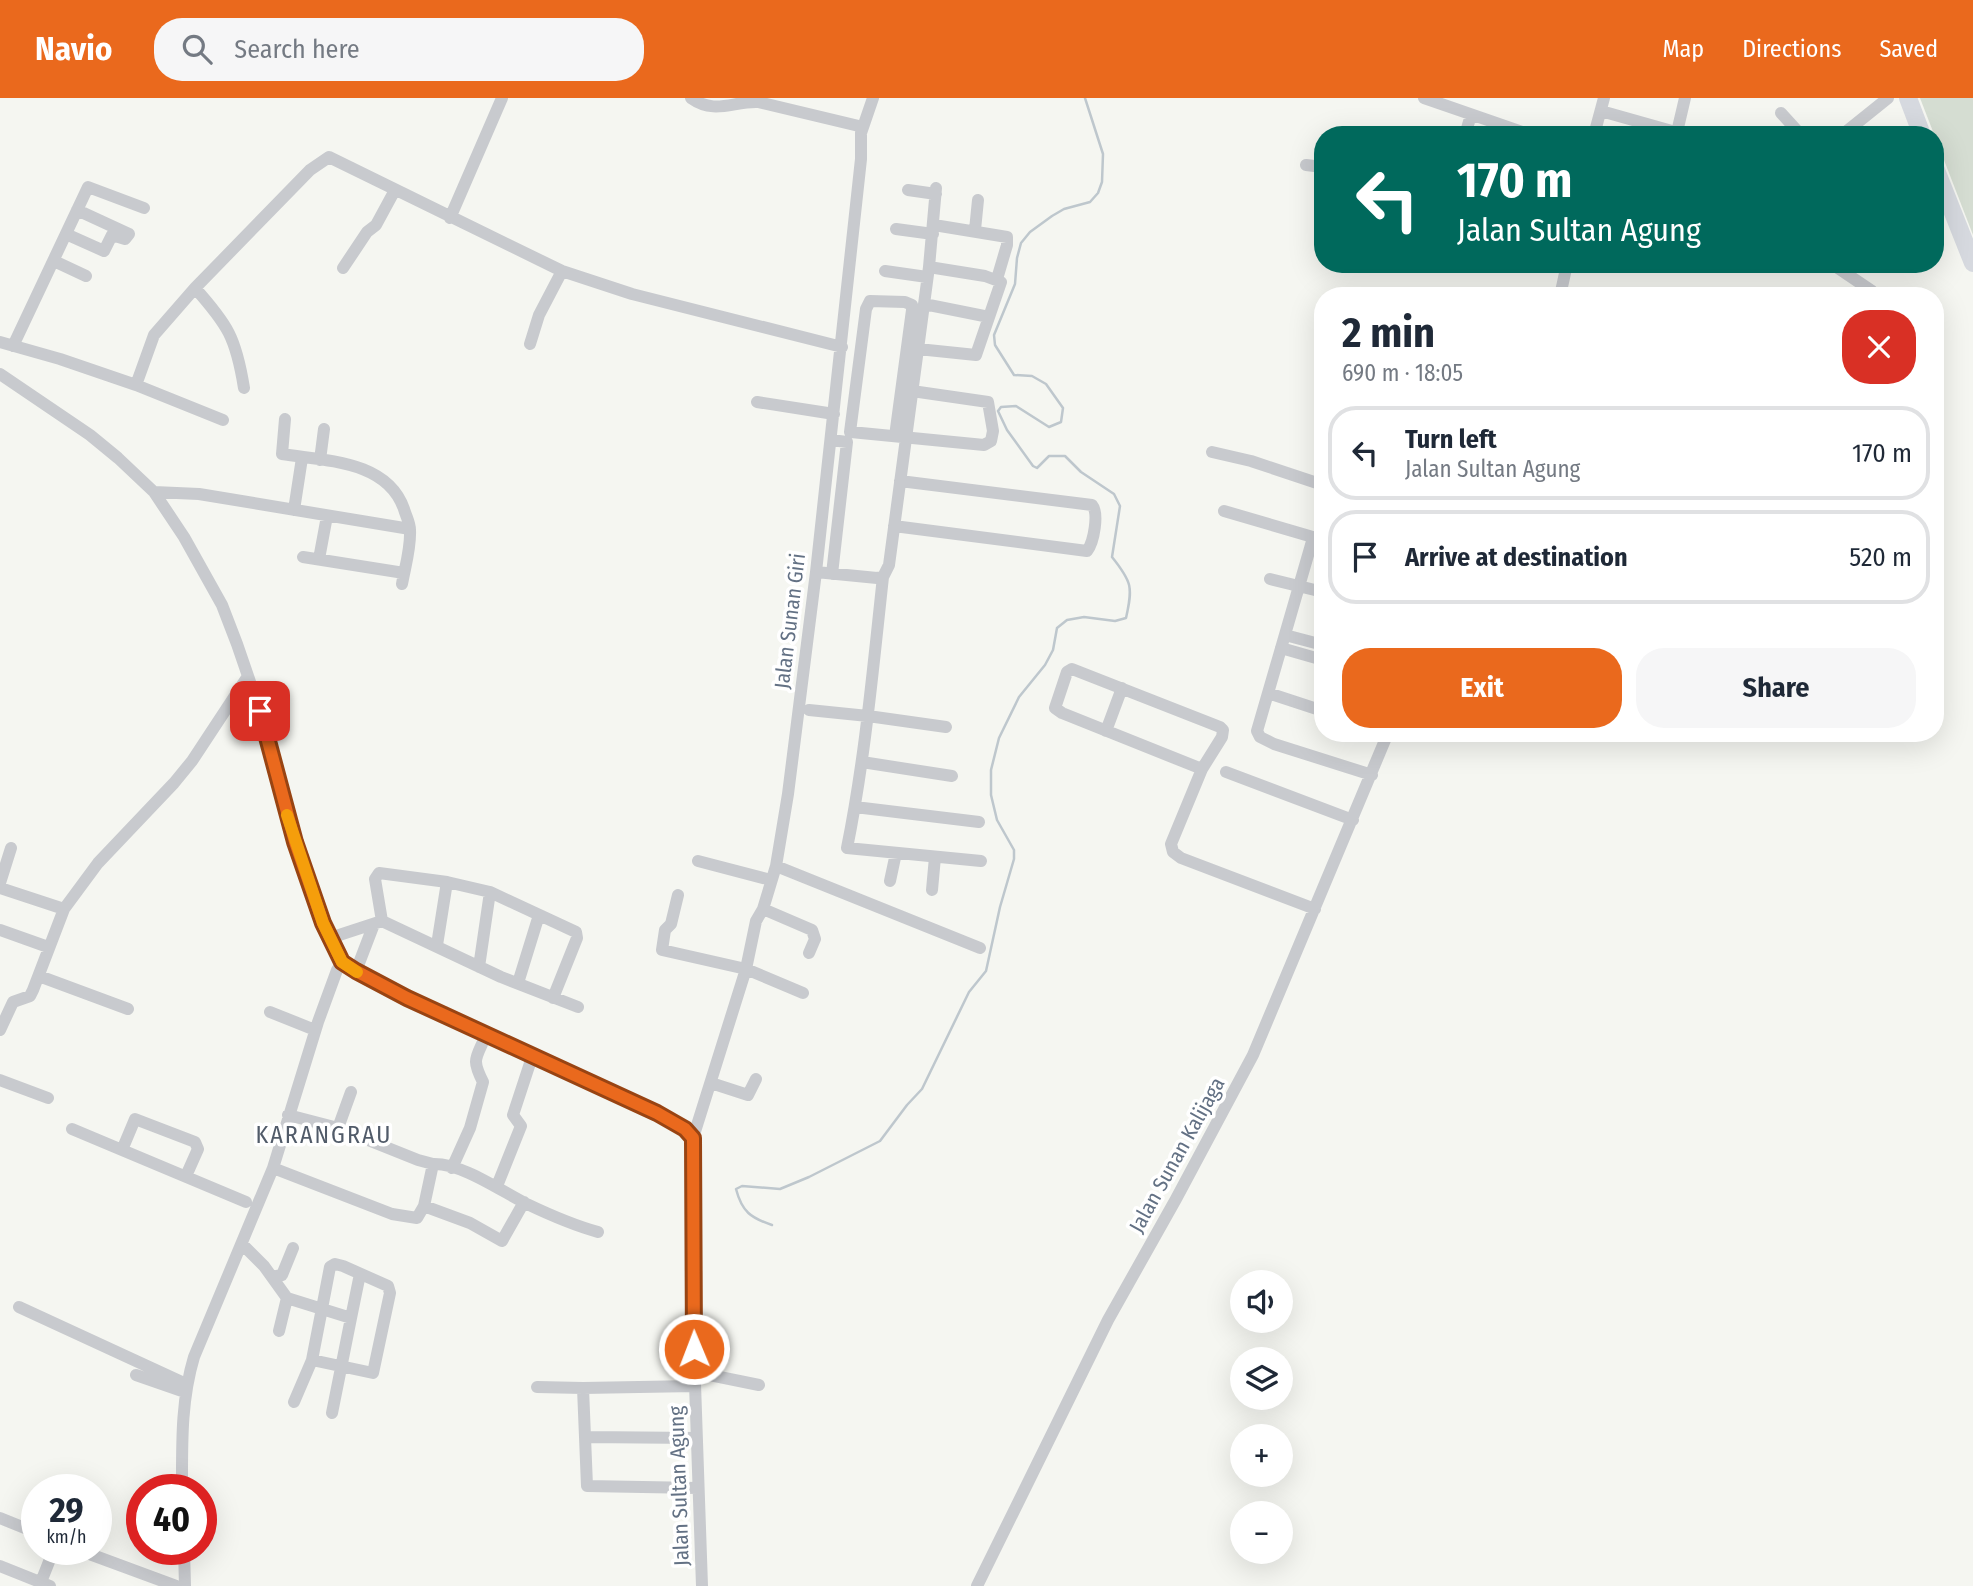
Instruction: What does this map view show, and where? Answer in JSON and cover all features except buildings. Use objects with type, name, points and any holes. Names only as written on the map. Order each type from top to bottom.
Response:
[{"type":"highway","points":[[1908,98],[1919,126]]},
{"type":"highway","points":[[1944,190],[1973,263]]},
{"type":"street","points":[[450,218],[502,98]]},
{"type":"street","points":[[691,98],[700,104],[725,108],[758,102],[863,127]]},
{"type":"street","name":"Jalan Sunan Giri","points":[[693,1138],[746,969],[756,921],[763,909],[776,866],[788,794],[816,572],[842,347],[863,127],[873,98]]},
{"type":"street","points":[[1424,98],[1504,126]]},
{"type":"street","points":[[1683,126],[1685,98]]},
{"type":"street","points":[[1853,126],[1888,98]]},
{"type":"street","points":[[1597,126],[1603,104],[1649,126]]},
{"type":"street","points":[[1781,113],[1793,126]]},
{"type":"street","points":[[1468,126],[1471,115]]},
{"type":"street","points":[[136,385],[154,335],[195,288],[325,158],[336,159],[450,218],[562,271],[644,297],[842,347]]},
{"type":"street","points":[[1306,165],[1314,166]]},
{"type":"street","points":[[13,346],[86,189],[90,187],[144,208]]},
{"type":"street","points":[[343,268],[376,225],[395,190]]},
{"type":"street","points":[[900,436],[912,391],[936,191],[908,190]]},
{"type":"street","points":[[975,230],[978,200]]},
{"type":"street","points":[[66,234],[104,251],[112,235],[125,239],[129,234],[77,210]]},
{"type":"street","points":[[896,229],[975,230],[1007,237],[996,279]]},
{"type":"street","points":[[54,261],[86,275]]},
{"type":"street","points":[[530,344],[539,316],[562,271]]},
{"type":"street","points":[[885,271],[928,272],[996,279],[1001,282],[976,355],[918,349]]},
{"type":"street","points":[[1846,273],[1867,287]]},
{"type":"street","points":[[195,288],[226,325],[239,355],[244,388]]},
{"type":"street","points":[[912,391],[988,402],[992,437],[989,444],[984,445],[900,436],[849,431],[866,309],[870,302],[875,300],[909,303],[912,310],[900,436],[900,481],[889,565],[883,577],[869,716],[847,848],[982,861]]},
{"type":"street","points":[[924,304],[989,317]]},
{"type":"street","points":[[0,342],[136,385],[223,420]]},
{"type":"street","points":[[0,374],[90,435],[154,492],[184,537],[222,605],[260,711],[295,842],[330,938],[342,962],[486,1035],[533,1054],[657,1113],[685,1129],[693,1138]]},
{"type":"street","points":[[757,402],[834,414]]},
{"type":"street","points":[[285,419],[282,454],[359,467],[377,476],[389,485],[402,503],[410,529],[403,579],[303,557]]},
{"type":"street","points":[[320,460],[324,429]]},
{"type":"street","points":[[831,440],[847,442],[832,574]]},
{"type":"street","points":[[1212,452],[1251,461],[1314,482]]},
{"type":"street","points":[[295,510],[302,458]]},
{"type":"street","points":[[894,526],[1087,551],[1091,546],[1096,511],[1093,505],[900,481]]},
{"type":"street","points":[[154,492],[199,494],[410,529]]},
{"type":"street","points":[[1224,511],[1314,538]]},
{"type":"street","points":[[318,559],[327,516]]},
{"type":"street","points":[[1314,550],[1285,635],[1257,731],[1260,737],[1372,775]]},
{"type":"street","points":[[816,572],[863,578],[883,577]]},
{"type":"street","points":[[1270,579],[1314,590]]},
{"type":"street","points":[[1285,635],[1314,643]]},
{"type":"street","points":[[1281,648],[1314,655]]},
{"type":"street","points":[[1202,769],[1055,708],[1067,672],[1072,669],[1220,727],[1223,730],[1222,737],[1202,769],[1171,844],[1173,852],[1181,858],[1315,909]]},
{"type":"street","points":[[0,1027],[13,1002],[30,996],[64,909],[98,863],[174,783],[207,739],[248,676]]},
{"type":"street","points":[[1106,731],[1122,688]]},
{"type":"street","points":[[1268,693],[1314,708]]},
{"type":"street","points":[[809,710],[947,727]]},
{"type":"street","name":"Jalan Sunan Kalijaga","points":[[977,1586],[1108,1320],[1253,1055],[1385,742]]},
{"type":"street","points":[[862,762],[952,776]]},
{"type":"street","points":[[1226,772],[1353,820]]},
{"type":"street","points":[[855,807],[979,822]]},
{"type":"street","points":[[11,848],[0,885],[64,909]]},
{"type":"street","points":[[890,881],[896,853]]},
{"type":"street","points":[[932,890],[934,857]]},
{"type":"street","points":[[698,862],[771,880]]},
{"type":"street","points":[[776,866],[980,947]]},
{"type":"street","points":[[356,971],[378,923],[375,879],[379,873],[447,882],[490,892],[576,932],[553,998]]},
{"type":"street","points":[[437,945],[447,882]]},
{"type":"street","points":[[479,967],[490,892]]},
{"type":"street","points":[[678,895],[671,924],[664,930],[662,950],[746,969],[803,993]]},
{"type":"street","points":[[763,909],[812,930],[815,939],[809,953]]},
{"type":"street","points":[[518,983],[539,915]]},
{"type":"street","points":[[330,938],[378,923],[437,945],[479,967],[578,1007]]},
{"type":"street","points":[[0,930],[48,947]]},
{"type":"street","points":[[182,1474],[182,1428],[186,1388],[194,1357],[242,1244],[252,1205],[273,1168],[315,1030],[342,962]]},
{"type":"street","points":[[39,976],[128,1009]]},
{"type":"street","points":[[270,1012],[315,1030]]},
{"type":"street","points":[[452,1168],[470,1128],[483,1082],[476,1070],[475,1061],[486,1035]]},
{"type":"street","points":[[497,1186],[521,1126],[513,1115],[533,1054]]},
{"type":"street","points":[[711,1083],[748,1095],[756,1079]]},
{"type":"street","points":[[0,1080],[48,1098]]},
{"type":"street","points":[[338,1128],[351,1092]]},
{"type":"street","points":[[288,1115],[338,1128],[418,1160],[444,1164],[497,1186],[570,1224],[598,1232]]},
{"type":"street","points":[[122,1150],[135,1119],[195,1142],[198,1149],[186,1176]]},
{"type":"street","points":[[72,1129],[252,1205]]},
{"type":"street","name":"Jalan Sultan Agung","points":[[693,1138],[695,1386],[702,1586]]},
{"type":"street","points":[[273,1168],[402,1217],[417,1218],[424,1206],[433,1164]]},
{"type":"street","points":[[424,1206],[470,1223],[502,1241],[524,1202]]},
{"type":"street","points":[[242,1244],[287,1298],[351,1318]]},
{"type":"street","points":[[272,1277],[282,1275],[293,1248]]},
{"type":"street","points":[[294,1402],[312,1360],[321,1308],[333,1265],[343,1266],[388,1286],[390,1293],[375,1372],[361,1372],[312,1360]]},
{"type":"street","points":[[332,1413],[360,1274]]},
{"type":"street","points":[[279,1331],[287,1298]]},
{"type":"street","points":[[19,1307],[186,1388]]},
{"type":"street","points":[[695,1372],[759,1385]]},
{"type":"street","points":[[136,1375],[186,1388]]},
{"type":"street","points":[[537,1387],[695,1386]]},
{"type":"street","points":[[583,1388],[586,1482],[590,1487],[698,1488]]},
{"type":"street","points":[[584,1437],[697,1438]]},
{"type":"street","points":[[0,1518],[21,1527]]},
{"type":"street","points":[[112,1562],[176,1586]]},
{"type":"street","points":[[0,1566],[45,1584],[50,1565]]},
{"type":"street","points":[[184,1565],[185,1586]]},
{"type":"shaded area","points":[[1920,98],[1973,98],[1973,235],[1944,160],[1944,126],[1931,126]]},
{"type":"waterway","points":[[772,1225],[748,1213],[736,1189],[742,1186],[780,1189],[880,1141],[922,1089],[969,992],[986,971],[1014,859],[1014,850],[997,820],[991,795],[991,770],[999,738],[1019,697],[1045,665],[1053,650],[1057,628],[1067,620],[1084,617],[1115,621],[1126,618],[1130,599],[1129,585],[1112,557],[1120,506],[1114,494],[1081,472],[1065,456],[1049,456],[1037,468],[1033,466],[1007,430],[998,411],[1001,407],[1016,406],[1049,427],[1061,422],[1063,408],[1046,384],[1032,376],[1014,375],[995,345],[994,335],[1015,284],[1021,243],[1030,232],[1052,216],[1064,209],[1090,202],[1098,193],[1102,182],[1103,154],[1085,98]]},
{"type":"slow traffic","points":[[287,815],[323,923],[342,962],[357,972]]},
{"type":"district","name":"KARANGRAU","points":[[324,1135]]},
{"type":"route","points":[[260,711],[295,842],[323,923],[342,962],[407,998],[657,1113],[685,1129],[693,1138],[694,1349]]}]
